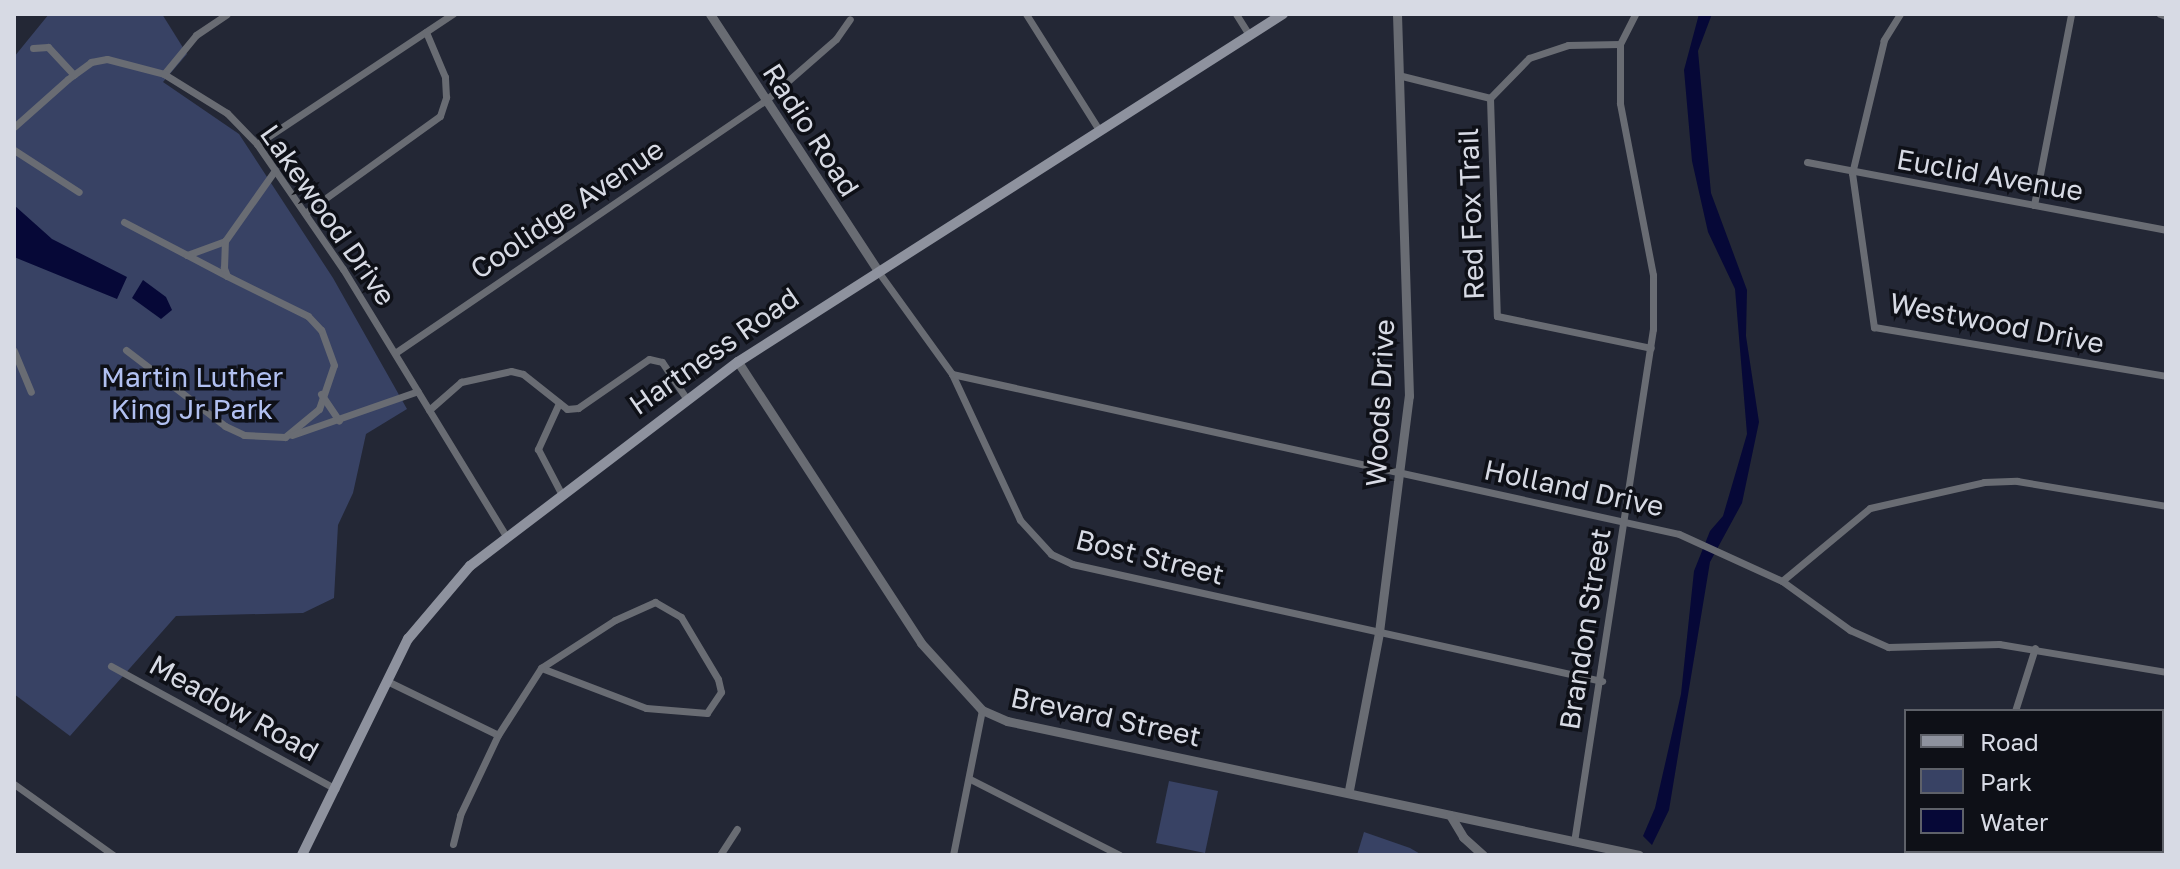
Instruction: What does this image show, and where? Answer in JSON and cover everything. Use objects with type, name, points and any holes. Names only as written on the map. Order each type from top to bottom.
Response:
[{"type":"main road","name":"Hartness Road","points":[[302,855],[387,681],[437,601],[506,536],[738,362],[877,269],[1283,14]]},
{"type":"street","points":[[164,74],[196,35],[227,14]]},
{"type":"street","points":[[257,144],[453,14]]},
{"type":"street","name":"Radio Road","points":[[710,14],[877,269]]},
{"type":"street","points":[[1026,14],[1099,130]]},
{"type":"street","points":[[1236,14],[1249,35]]},
{"type":"street","name":"Woods Drive","points":[[1349,790],[1379,632],[1409,396],[1402,76],[1397,14]]},
{"type":"street","points":[[1402,76],[1490,98],[1529,58],[1568,45],[1620,44],[1635,14]]},
{"type":"street","points":[[1852,173],[1884,40],[1900,14]]},
{"type":"street","points":[[2034,205],[2071,14]]},
{"type":"street","points":[[2160,14],[2166,16]]},
{"type":"street","name":"Coolidge Avenue","points":[[395,353],[765,101],[836,39],[850,19]]},
{"type":"street","points":[[305,213],[440,116],[446,97],[445,77],[426,32]]},
{"type":"street","name":"Brandon Street","points":[[1574,842],[1602,681],[1651,348],[1653,275],[1620,103],[1620,44]]},
{"type":"street","points":[[33,48],[48,47],[74,75]]},
{"type":"street","name":"Lakewood Drive","points":[[14,127],[74,75],[107,59],[164,74],[227,113],[257,144],[305,213],[395,353],[506,536]]},
{"type":"street","name":"Red Fox Trail","points":[[1490,98],[1497,316],[1651,348]]},
{"type":"street","points":[[14,150],[79,192]]},
{"type":"street","name":"Euclid Avenue","points":[[1807,162],[1852,173],[2166,230]]},
{"type":"street","points":[[187,255],[225,241],[275,170]]},
{"type":"street","name":"Westwood Drive","points":[[1852,173],[1874,327],[2166,376]]},
{"type":"street","points":[[124,222],[308,316],[321,330],[334,365],[321,394],[319,409],[285,437]]},
{"type":"street","points":[[225,241],[227,276]]},
{"type":"street","name":"Bost Street","points":[[877,269],[952,374],[1020,520],[1051,554],[1072,564],[1602,681]]},
{"type":"street","points":[[126,350],[225,426],[244,435],[285,437],[339,421],[418,391]]},
{"type":"street","points":[[14,351],[31,392]]},
{"type":"street","points":[[429,410],[461,382],[511,371],[523,374],[559,403],[578,408],[653,358],[686,398]]},
{"type":"street","name":"Brevard Street","points":[[738,362],[921,643],[982,710],[1007,721],[1349,790],[1639,855]]},
{"type":"street","name":"Holland Drive","points":[[952,374],[1401,474],[1625,519],[1701,544],[1782,581],[1850,630],[1888,647],[2035,648],[2166,672]]},
{"type":"street","points":[[321,394],[339,421]]},
{"type":"street","points":[[559,403],[538,449],[561,493]]},
{"type":"street","points":[[1782,581],[1870,508],[1984,482],[2017,481],[2166,506]]},
{"type":"street","points":[[453,844],[460,815],[498,735],[541,668],[615,620],[655,602],[681,617],[721,692],[707,713],[658,710],[541,668]]},
{"type":"street","points":[[2016,709],[2035,648]]},
{"type":"street","name":"Meadow Road","points":[[111,666],[336,789]]},
{"type":"street","points":[[387,681],[498,735]]},
{"type":"street","points":[[953,855],[982,710]]},
{"type":"street","points":[[970,779],[1120,855]]},
{"type":"street","points":[[14,784],[113,855]]},
{"type":"street","points":[[1450,815],[1463,837],[1483,855]]},
{"type":"street","points":[[720,855],[737,829]]},
{"type":"green space","name":"Martin Luther King Jr Park","points":[[49,14],[162,14],[187,54],[163,82],[239,134],[333,278],[407,409],[366,434],[353,493],[338,525],[334,598],[303,613],[176,616],[70,736],[14,694],[14,57]]},
{"type":"green space","points":[[1169,781],[1218,791],[1205,853],[1156,843]]},
{"type":"green space","points":[[1364,832],[1410,848],[1422,855],[1357,855]]},
{"type":"water","points":[[1699,14],[1712,14],[1698,51],[1711,193],[1747,290],[1746,336],[1759,422],[1742,503],[1710,562],[1669,810],[1652,845],[1643,836],[1655,808],[1681,694],[1694,571],[1710,531],[1723,516],[1747,434],[1735,289],[1708,232],[1692,161],[1684,70]]},
{"type":"water","points":[[14,205],[52,239],[127,277],[117,299],[14,257]]},
{"type":"water","points":[[143,280],[166,297],[172,310],[161,319],[132,298]]}]
